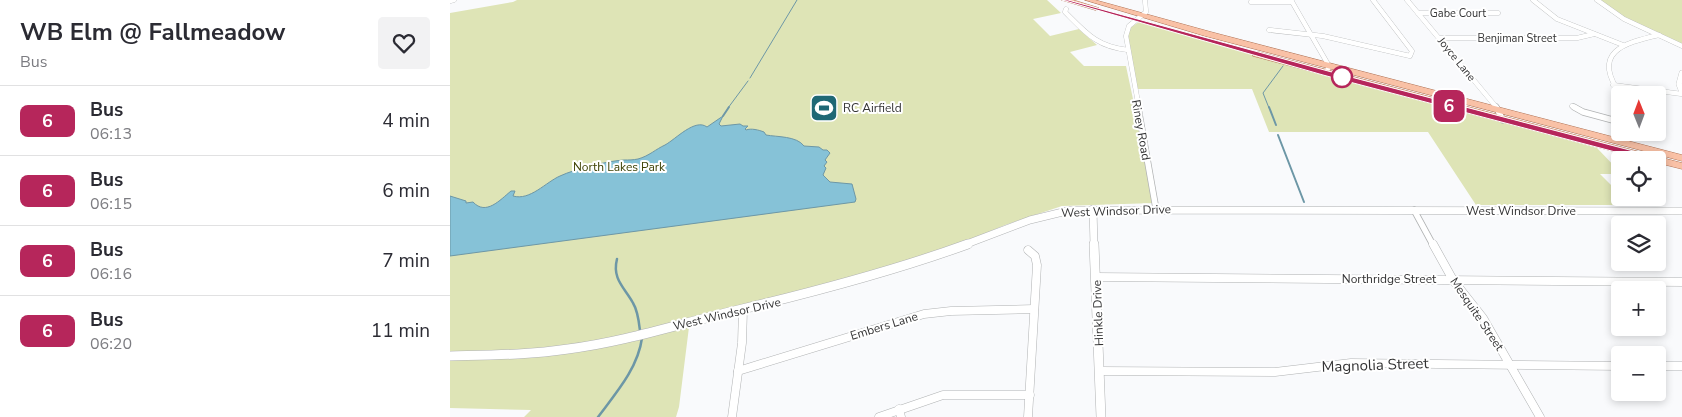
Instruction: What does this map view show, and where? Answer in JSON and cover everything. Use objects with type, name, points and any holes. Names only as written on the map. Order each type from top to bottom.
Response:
[{"type":"main road","points":[[1065,0],[1140,17]]},
{"type":"main road","points":[[1088,0],[1140,17],[1503,120],[1622,151]]},
{"type":"main road","points":[[1327,70],[1499,111],[1682,158]]},
{"type":"main road","points":[[1666,162],[1682,166]]},
{"type":"street","points":[[450,1],[454,0]]},
{"type":"street","name":"Riney Road","points":[[1145,0],[1147,10],[1126,32],[1156,210]]},
{"type":"street","points":[[1269,30],[1323,36],[1399,56],[1410,56],[1412,51],[1373,0]]},
{"type":"street","name":"Joyce Lane","points":[[1408,0],[1499,111],[1503,120]]},
{"type":"street","points":[[1533,0],[1557,19],[1623,45]]},
{"type":"street","points":[[1597,0],[1624,19],[1682,46]]},
{"type":"street","points":[[1251,2],[1291,1],[1311,36],[1327,70]]},
{"type":"street","points":[[1066,9],[1065,12],[1098,43],[1108,48],[1128,50]]},
{"type":"street","name":"Gabe Court","points":[[1418,13],[1498,13]]},
{"type":"street","name":"Benjiman Street","points":[[1440,38],[1577,38],[1594,34]]},
{"type":"street","points":[[1659,35],[1623,45],[1615,51],[1609,69],[1613,85],[1682,93],[1679,84],[1682,73]]},
{"type":"street","points":[[1572,106],[1584,112],[1611,120]]},
{"type":"street","name":"West Windsor Drive","points":[[450,356],[521,355],[570,349],[744,310],[880,274],[1049,214],[1093,209],[1682,210]]},
{"type":"street","name":"Hinkle Drive","points":[[1093,209],[1101,417]]},
{"type":"street","name":"Mesquite Street","points":[[1414,210],[1453,280],[1482,318],[1540,417]]},
{"type":"street","points":[[1028,250],[1035,256],[1037,265],[1028,417]]},
{"type":"street","name":"Northridge Street","points":[[1096,277],[1682,282]]},
{"type":"street","name":"Embers Lane","points":[[738,371],[924,314],[951,311],[1034,309]]},
{"type":"street","points":[[732,417],[744,310]]},
{"type":"street","name":"Magnolia Street","points":[[1100,371],[1275,372],[1350,363],[1611,366]]},
{"type":"street","points":[[1666,366],[1682,366]]},
{"type":"street","points":[[879,417],[900,413],[943,395],[1030,395]]},
{"type":"green space","name":"North Lakes Park","points":[[517,0],[1047,0],[1061,13],[1033,19],[1050,36],[1079,29],[1097,45],[1070,52],[1084,66],[1126,66],[1155,203],[1062,206],[1005,225],[960,244],[840,282],[690,319],[679,407],[676,417],[524,417],[531,410],[450,408],[450,13]]},
{"type":"green space","points":[[1600,0],[1682,0],[1682,45],[1624,17]]},
{"type":"green space","points":[[1139,22],[1597,148],[1611,163],[1611,174],[1600,174],[1611,185],[1611,205],[1476,205],[1428,132],[1269,132],[1252,89],[1137,89],[1128,37],[1130,28]]},
{"type":"water","points":[[723,116],[719,124],[721,126],[740,124],[748,126],[746,130],[757,130],[764,132],[766,135],[797,140],[804,146],[819,147],[827,150],[830,153],[825,160],[827,162],[824,166],[826,168],[823,175],[830,182],[852,184],[855,202],[450,256],[450,196],[466,201],[466,203],[473,202],[478,206],[488,207],[498,202],[511,191],[515,191],[513,196],[526,196],[560,176],[574,171],[609,162],[642,158],[691,127],[702,125],[707,127]]},
{"type":"waterway","points":[[750,78],[797,0]]},
{"type":"waterway","points":[[1269,108],[1263,93],[1283,66]]},
{"type":"waterway","points":[[728,108],[748,81]]},
{"type":"waterway","points":[[723,116],[729,107]]},
{"type":"waterway","points":[[1269,107],[1276,125]]},
{"type":"waterway","points":[[1278,135],[1304,202]]},
{"type":"waterway","points":[[617,259],[617,277],[635,306],[640,331]]},
{"type":"waterway","points":[[598,417],[631,370],[640,349],[642,338]]},
{"type":"bus line","name":"6","points":[[1065,0],[1326,73],[1622,151]]},
{"type":"place","name":"RC Airfield","points":[[824,108]]}]
